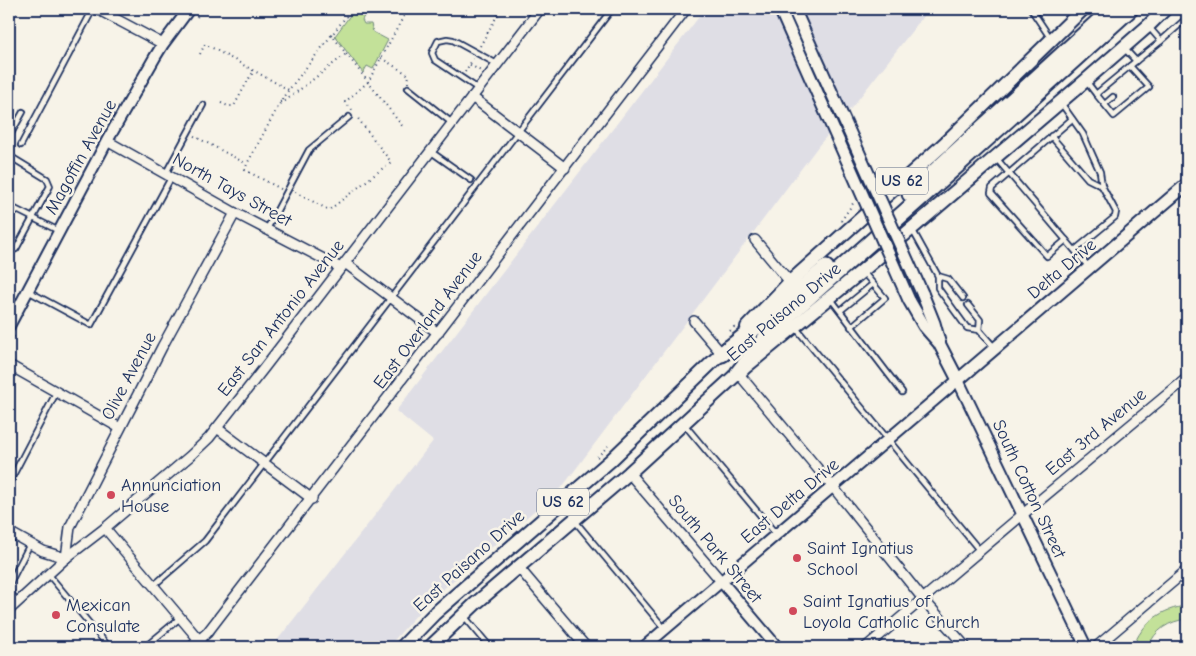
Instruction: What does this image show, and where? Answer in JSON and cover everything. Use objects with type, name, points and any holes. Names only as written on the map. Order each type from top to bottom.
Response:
[{"type":"highway","points":[[722,354],[767,318],[909,195],[1112,9]]},
{"type":"highway","points":[[738,373],[769,334],[784,319],[1130,9]]},
{"type":"main road","name":"South Cotton Street","points":[[780,9],[909,300],[924,326],[940,345]]},
{"type":"main road","name":"South Cotton Street","points":[[794,9],[922,293],[934,323],[940,345],[958,380]]},
{"type":"main road","name":"East Paisano Drive","points":[[402,647],[434,614],[611,460],[722,354],[790,282],[944,144],[1083,9]]},
{"type":"main road","name":"East Paisano Drive","points":[[430,647],[463,615],[628,473],[738,373],[830,298],[1086,81],[1165,9]]},
{"type":"main road","name":"Delta Drive","points":[[958,380],[1187,184]]},
{"type":"street","points":[[95,9],[163,44]]},
{"type":"street","name":"Magoffin Avenue","points":[[13,328],[28,291],[107,141],[163,44],[190,9]]},
{"type":"street","name":"East San Antonio Avenue","points":[[9,610],[66,558],[105,528],[190,456],[217,428],[477,88],[540,9]]},
{"type":"street","name":"East Overland Avenue","points":[[191,647],[202,644],[207,633],[312,499],[686,9]]},
{"type":"street","points":[[472,97],[565,168]]},
{"type":"street","name":"North Tays Street","points":[[107,141],[235,213],[343,265],[438,333]]},
{"type":"street","name":"Olive Avenue","points":[[66,558],[70,527],[120,428],[235,213]]},
{"type":"street","points":[[755,240],[790,282]]},
{"type":"street","points":[[694,321],[722,354]]},
{"type":"street","points":[[9,365],[120,428]]},
{"type":"street","points":[[738,373],[833,486],[924,599],[966,647]]},
{"type":"street","name":"East 3rd Avenue","points":[[868,647],[1022,515],[1187,378]]},
{"type":"street","name":"East Delta Drive","points":[[644,647],[958,380]]},
{"type":"street","name":"South Cotton Street","points":[[958,380],[1086,647]]},
{"type":"street","points":[[217,428],[312,499]]},
{"type":"street","name":"South Park Street","points":[[628,473],[777,647]]},
{"type":"street","points":[[105,528],[202,644]]},
{"type":"street","points":[[9,532],[43,551],[66,558]]},
{"type":"street","points":[[519,568],[586,647]]},
{"type":"street","points":[[1096,647],[1187,570]]},
{"type":"street","points":[[9,642],[13,647]]},
{"type":"lane","points":[[21,145],[95,9]]},
{"type":"lane","points":[[153,586],[205,541],[612,9]]},
{"type":"lane","points":[[1031,9],[1051,40]]},
{"type":"lane","points":[[1096,94],[1162,41],[1187,18]]},
{"type":"lane","points":[[1148,26],[1162,41]]},
{"type":"lane","points":[[477,88],[435,60],[432,53],[433,47],[438,41],[447,39],[497,64]]},
{"type":"lane","points":[[1124,48],[1136,61]]},
{"type":"lane","points":[[1086,81],[1114,116],[1149,87],[1137,77],[1130,66]]},
{"type":"lane","points":[[408,88],[452,123]]},
{"type":"lane","points":[[1105,104],[1113,97]]},
{"type":"lane","points":[[1060,102],[1083,134],[1100,172],[1102,186],[1116,212],[1116,217],[1075,250]]},
{"type":"lane","points":[[28,291],[91,325],[203,105]]},
{"type":"lane","points":[[9,137],[23,112]]},
{"type":"lane","points":[[267,229],[310,150],[349,117]]},
{"type":"lane","points":[[1066,240],[1047,256],[991,193],[992,188],[1072,119]]},
{"type":"lane","points":[[1051,136],[1088,179],[1102,186]]},
{"type":"lane","points":[[430,151],[471,180]]},
{"type":"lane","points":[[9,153],[10,157],[47,179],[50,186],[16,249],[9,252]]},
{"type":"lane","points":[[995,157],[1090,268]]},
{"type":"lane","points":[[9,206],[59,231]]},
{"type":"lane","points":[[911,228],[938,276],[938,288],[967,328],[980,330]]},
{"type":"lane","points":[[851,327],[876,302],[885,298],[862,271]]},
{"type":"lane","points":[[938,276],[948,279],[963,298]]},
{"type":"lane","points":[[840,310],[854,302],[873,284]]},
{"type":"lane","points":[[830,298],[902,392]]},
{"type":"lane","points":[[968,305],[980,320],[980,330],[995,348]]},
{"type":"lane","points":[[794,326],[980,551]]},
{"type":"lane","points":[[9,484],[56,393]]},
{"type":"lane","points":[[683,424],[776,534]]},
{"type":"lane","points":[[574,520],[665,629]]},
{"type":"lane","points":[[9,584],[30,544]]},
{"type":"lane","points":[[49,575],[109,647]]},
{"type":"lane","points":[[9,590],[17,602]]},
{"type":"lane","points":[[463,615],[490,647]]},
{"type":"lane","points":[[145,647],[180,618]]},
{"type":"path","points":[[195,19],[203,9]]},
{"type":"path","points":[[281,189],[245,170],[247,164],[280,102],[352,9]]},
{"type":"path","points":[[400,9],[412,13]]},
{"type":"path","points":[[462,78],[501,9]]},
{"type":"path","points":[[294,191],[330,210],[391,162],[345,102],[368,82],[406,12]]},
{"type":"path","points":[[331,34],[403,127]]},
{"type":"path","points":[[200,54],[205,44],[289,90]]},
{"type":"path","points":[[280,102],[285,101],[346,54]]},
{"type":"path","points":[[381,58],[409,75],[408,88]]},
{"type":"path","points":[[470,65],[481,71]]},
{"type":"path","points":[[222,103],[234,106],[251,75],[255,72]]},
{"type":"path","points":[[194,136],[247,164]]},
{"type":"path","points":[[9,346],[13,328]]},
{"type":"shaded area","points":[[705,9],[929,9],[853,106],[819,145],[563,486],[427,603],[388,647],[272,647],[433,441],[396,411]]},
{"type":"green space","points":[[354,10],[364,16],[362,20],[364,24],[371,24],[373,32],[388,40],[373,69],[367,66],[363,73],[335,36]]},
{"type":"green space","points":[[1187,606],[1187,619],[1163,627],[1148,647],[1133,647],[1147,624],[1154,618],[1169,610]]},
{"type":"place","name":"Annunciation House","points":[[111,495]]},
{"type":"place","name":"Saint Ignatius School","points":[[797,558]]},
{"type":"place","name":"Saint Ignatius of Loyola Catholic Church","points":[[793,611]]},
{"type":"place","name":"Mexican Consulate","points":[[56,615]]}]
